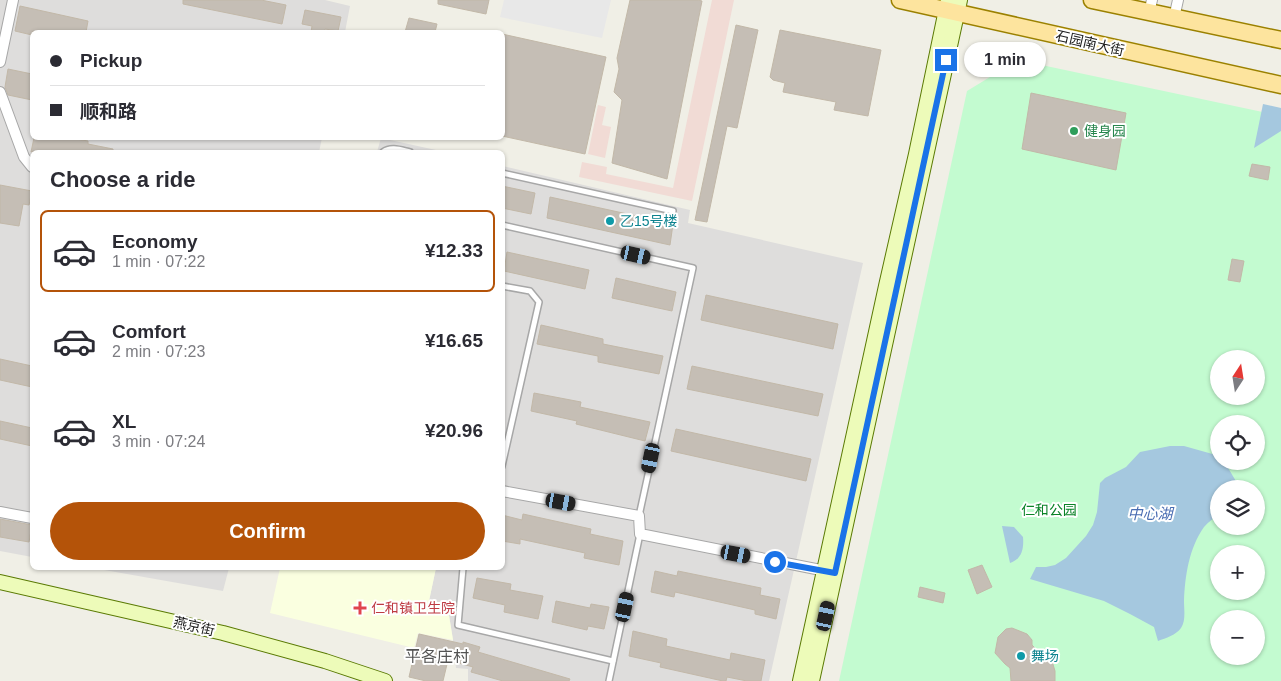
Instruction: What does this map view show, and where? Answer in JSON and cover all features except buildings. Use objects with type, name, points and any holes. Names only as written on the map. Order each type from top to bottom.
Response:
[{"type":"main road","name":"石园南大街","points":[[900,0],[952,6],[1281,85]]},
{"type":"main road","points":[[1092,0],[1151,6],[1174,18],[1281,40]]},
{"type":"main road","points":[[812,681],[830,572],[884,295],[952,6]]},
{"type":"main road","points":[[800,681],[830,572]]},
{"type":"main road","name":"燕京街","points":[[0,582],[223,633],[325,661],[384,681]]},
{"type":"street","points":[[0,62],[13,0]]},
{"type":"street","points":[[1174,18],[1178,0]]},
{"type":"street","points":[[0,92],[24,157],[30,164]]},
{"type":"street","points":[[505,492],[639,516],[640,534],[830,572]]},
{"type":"street","points":[[0,512],[30,518]]},
{"type":"lane","points":[[386,150],[391,148],[400,150]]},
{"type":"lane","points":[[505,174],[673,212]]},
{"type":"lane","points":[[505,226],[693,268],[639,516]]},
{"type":"lane","points":[[505,287],[530,291],[539,302],[505,453]]},
{"type":"lane","points":[[609,681],[640,534]]},
{"type":"lane","points":[[464,570],[458,625],[614,661]]},
{"type":"shaded area","points":[[0,0],[325,0],[350,6],[345,30],[30,30],[30,140],[322,140],[319,150],[30,150],[30,557],[0,551]]},
{"type":"shaded area","points":[[504,0],[611,0],[602,38],[500,17]]},
{"type":"shaded area","points":[[712,0],[734,0],[692,201],[579,177],[582,162],[607,167],[606,174],[673,188]]},
{"type":"shaded area","points":[[598,105],[606,107],[602,125],[611,127],[605,158],[588,154]]},
{"type":"shaded area","points":[[380,140],[390,140],[436,150],[378,150]]},
{"type":"shaded area","points":[[505,166],[690,210],[688,223],[863,263],[769,681],[468,681],[468,669],[456,668],[447,603],[429,601],[436,570],[505,570]]},
{"type":"shaded area","points":[[104,570],[228,570],[223,591]]},
{"type":"shaded area","name":"仁和镇卫生院","points":[[280,570],[436,570],[429,601],[447,603],[453,640],[418,633],[414,648],[270,613]]},
{"type":"green space","name":"仁和公园","points":[[1018,60],[1281,116],[1281,681],[839,681],[967,91]]},
{"type":"water","points":[[1263,104],[1281,108],[1281,131],[1254,148]]},
{"type":"water","name":"中心湖","points":[[1170,446],[1184,446],[1210,453],[1210,470],[1229,470],[1235,480],[1210,480],[1210,521],[1199,535],[1191,553],[1187,572],[1183,625],[1174,634],[1158,641],[1154,627],[1104,601],[1030,579],[1036,567],[1055,565],[1066,558],[1086,536],[1093,525],[1097,512],[1100,483],[1105,478],[1126,467],[1140,452]]},
{"type":"water","points":[[1002,526],[1014,527],[1023,537],[1020,556],[1010,563]]},
{"type":"place","name":"健身园","points":[[1074,131]]},
{"type":"place","name":"乙15号楼","points":[[610,221]]},
{"type":"place","name":"仁和镇卫生院","points":[[360,608]]},
{"type":"place","name":"舞场","points":[[1021,656]]},
{"type":"district","name":"平各庄村","points":[[437,656]]},
{"type":"route","points":[[775,562],[835,573],[946,60]]}]
